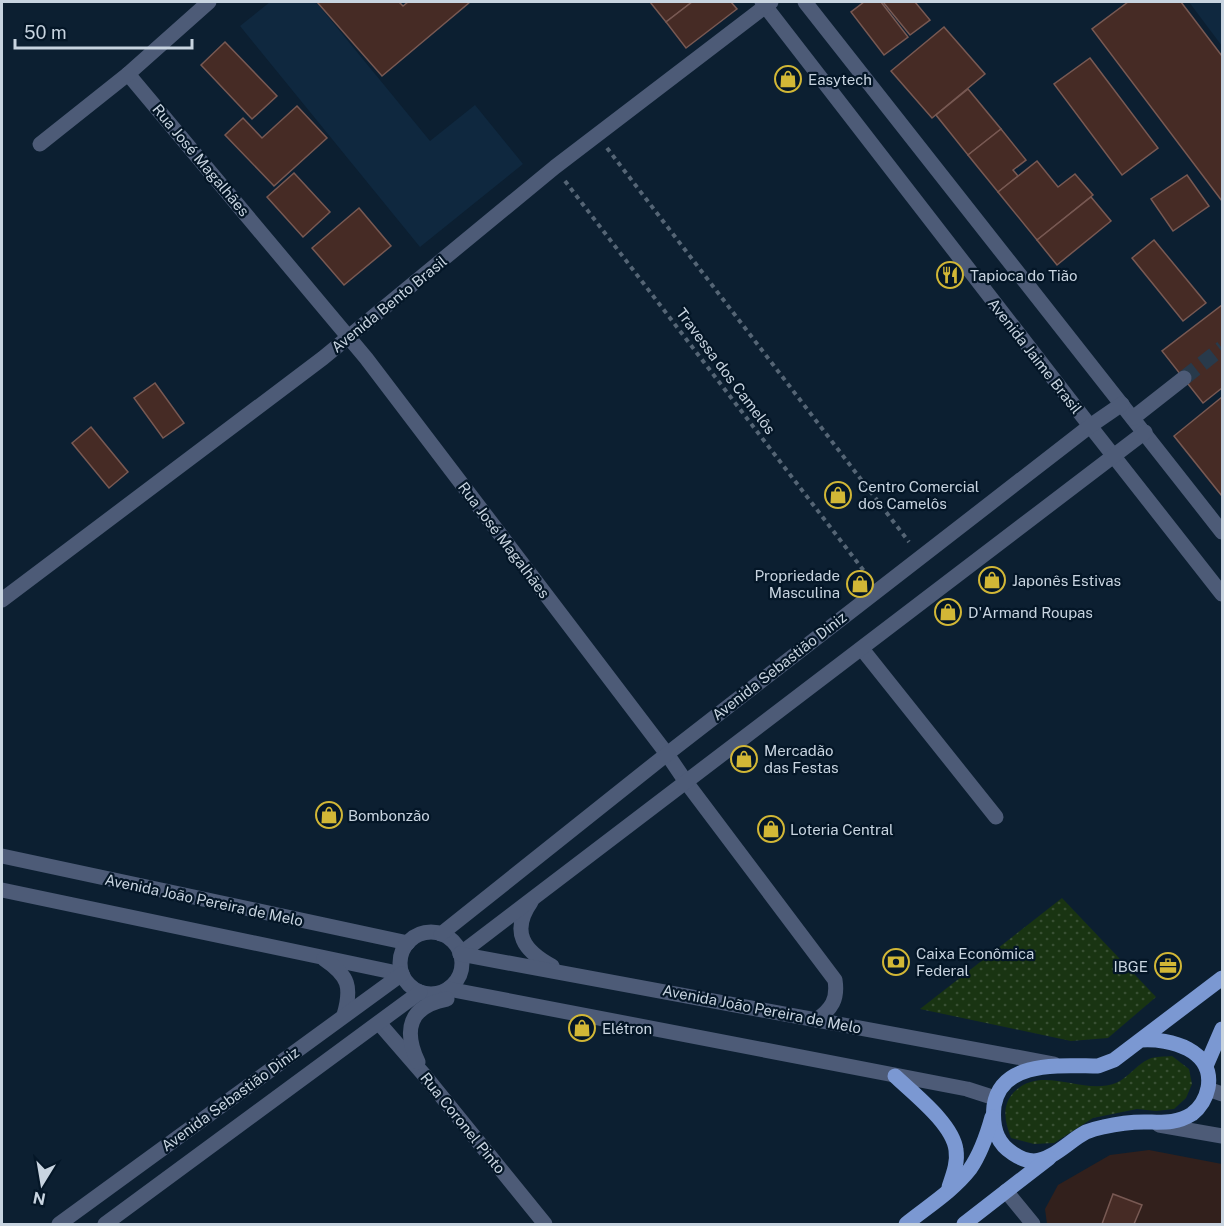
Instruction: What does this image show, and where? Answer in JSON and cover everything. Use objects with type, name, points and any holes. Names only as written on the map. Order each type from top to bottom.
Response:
[{"type":"main road","points":[[906,1224],[970,1169],[985,1142],[995,1098],[1011,1076],[1035,1067],[1106,1064],[1222,978]]},
{"type":"main road","points":[[1206,1066],[1222,1029]]},
{"type":"main road","points":[[964,1224],[1085,1133],[1104,1127],[1142,1122],[1179,1121],[1194,1113],[1215,1091],[1206,1066],[1188,1049],[1162,1040],[1141,1040]]},
{"type":"main road","points":[[895,1076],[934,1113],[952,1137],[956,1151],[955,1166],[948,1190]]},
{"type":"main road","points":[[992,1117],[998,1137],[1008,1149],[1021,1157],[1035,1161],[1057,1152]]},
{"type":"street","points":[[40,144],[128,74],[209,2]]},
{"type":"street","points":[[805,2],[1222,532]]},
{"type":"street","name":"Avenida Bento Brasil","points":[[2,600],[323,358],[555,167],[766,3]]},
{"type":"street","name":"Avenida Jaime Brasil","points":[[766,3],[1090,426],[1222,594]]},
{"type":"street","name":"Rua José Magalhães","points":[[128,74],[366,358],[667,754],[686,783],[835,980],[836,999],[832,1006],[816,1020]]},
{"type":"street","points":[[1133,418],[1184,378]]},
{"type":"street","name":"Avenida Sebastião Diniz","points":[[441,934],[667,754],[1090,426],[1122,404]]},
{"type":"street","points":[[460,954],[1145,432]]},
{"type":"street","points":[[862,649],[996,817]]},
{"type":"street","name":"Avenida João Pereira de Melo","points":[[2,856],[408,943]]},
{"type":"street","name":"Avenida João Pereira de Melo","points":[[2,890],[402,974]]},
{"type":"street","points":[[534,898],[525,910],[521,923],[522,937],[527,948],[537,958],[563,972]]},
{"type":"street","points":[[430,932],[441,934],[449,939],[460,954],[462,964],[460,973],[448,988],[430,994],[420,992],[411,987],[402,974],[400,958],[408,943],[420,934],[430,932]]},
{"type":"street","name":"Avenida João Pereira de Melo","points":[[460,954],[1063,1066]]},
{"type":"street","points":[[322,957],[339,971],[348,983],[349,998],[344,1015]]},
{"type":"street","name":"Avenida Sebastião Diniz","points":[[59,1224],[402,974]]},
{"type":"street","points":[[448,988],[967,1089],[995,1098]]},
{"type":"street","name":"Avenida Sebastião Diniz","points":[[105,1224],[420,992]]},
{"type":"street","points":[[425,1076],[413,1052],[410,1037],[410,1027],[414,1016],[422,1008],[439,1000],[454,997],[490,997]]},
{"type":"street","name":"Rua Coronel Pinto","points":[[379,1023],[425,1076],[544,1224]]},
{"type":"street","points":[[1142,1122],[1222,1136]]},
{"type":"street","points":[[1006,1191],[1033,1224]]},
{"type":"path","points":[[597,135],[921,557]]},
{"type":"path","name":"Travessa dos Camelôs","points":[[555,167],[878,590]]},
{"type":"shaded area","points":[[270,2],[316,2],[430,141],[475,105],[523,164],[420,247],[240,26]]},
{"type":"shaded area","points":[[1189,2],[1222,2],[1222,46]]},
{"type":"shaded area","points":[[1149,1150],[1222,1164],[1222,1224],[1047,1224],[1045,1209],[1058,1185],[1110,1155]]},
{"type":"green space","points":[[1062,898],[1156,997],[1108,1038],[1071,1041],[920,1009]]},
{"type":"green space","points":[[1172,1056],[1189,1069],[1192,1084],[1186,1098],[1174,1109],[1156,1111],[1137,1109],[1093,1118],[1054,1143],[1034,1144],[1011,1138],[1006,1120],[1007,1103],[1014,1092],[1025,1084],[1050,1080],[1103,1086],[1120,1081],[1149,1059]]},
{"type":"building","points":[[317,2],[399,2],[403,6],[408,2],[470,2],[382,76]]},
{"type":"building","points":[[650,2],[692,2],[666,22]]},
{"type":"building","points":[[692,2],[731,2],[737,9],[686,48],[666,22]]},
{"type":"building","points":[[864,2],[881,2],[908,37],[884,55],[851,12]]},
{"type":"building","points":[[883,2],[915,2],[930,20],[910,35]]},
{"type":"building","points":[[1128,2],[1181,2],[1222,56],[1222,201],[1092,29]]},
{"type":"building","points":[[944,27],[985,74],[932,118],[891,71]]},
{"type":"building","points":[[225,42],[277,96],[252,119],[201,65]]},
{"type":"building","points":[[1090,58],[1158,148],[1122,175],[1054,84]]},
{"type":"building","points":[[968,89],[1001,129],[968,155],[936,115]]},
{"type":"building","points":[[297,106],[327,138],[274,186],[225,135],[243,118],[262,138]]},
{"type":"building","points":[[1001,129],[1026,160],[1013,170],[1018,176],[998,192],[968,155]]},
{"type":"building","points":[[1037,161],[1058,187],[1075,174],[1093,195],[1037,240],[998,192]]},
{"type":"building","points":[[294,173],[330,212],[303,237],[267,197]]},
{"type":"building","points":[[1187,175],[1209,206],[1173,231],[1151,199]]},
{"type":"building","points":[[1091,197],[1111,221],[1057,265],[1037,240]]},
{"type":"building","points":[[359,208],[391,246],[344,285],[312,248]]},
{"type":"building","points":[[1154,240],[1206,303],[1183,321],[1132,258]]},
{"type":"building","points":[[1222,305],[1222,388],[1203,403],[1162,351]]},
{"type":"building","points":[[155,383],[184,423],[163,438],[134,398]]},
{"type":"building","points":[[1222,397],[1222,496],[1174,436]]},
{"type":"building","points":[[91,427],[128,472],[109,488],[72,443]]},
{"type":"building","points":[[1113,1194],[1142,1205],[1134,1224],[1102,1224]]},
{"type":"tunnel","points":[[1184,378],[1222,348]]},
{"type":"place","name":"Easytech","points":[[788,79]]},
{"type":"place","name":"Tapioca do Tião","points":[[950,275]]},
{"type":"place","name":"Centro Comercial dos Camelôs","points":[[838,495]]},
{"type":"place","name":"Japonês Estivas","points":[[992,580]]},
{"type":"place","name":"Propriedade Masculina","points":[[860,584]]},
{"type":"place","name":"D'Armand Roupas","points":[[948,612]]},
{"type":"place","name":"Mercadão das Festas","points":[[744,759]]},
{"type":"place","name":"Bombonzão","points":[[329,815]]},
{"type":"place","name":"Loteria Central","points":[[771,829]]},
{"type":"place","name":"Caixa Econômica Federal","points":[[896,962]]},
{"type":"place","name":"IBGE","points":[[1168,966]]},
{"type":"place","name":"Elétron","points":[[582,1028]]}]
